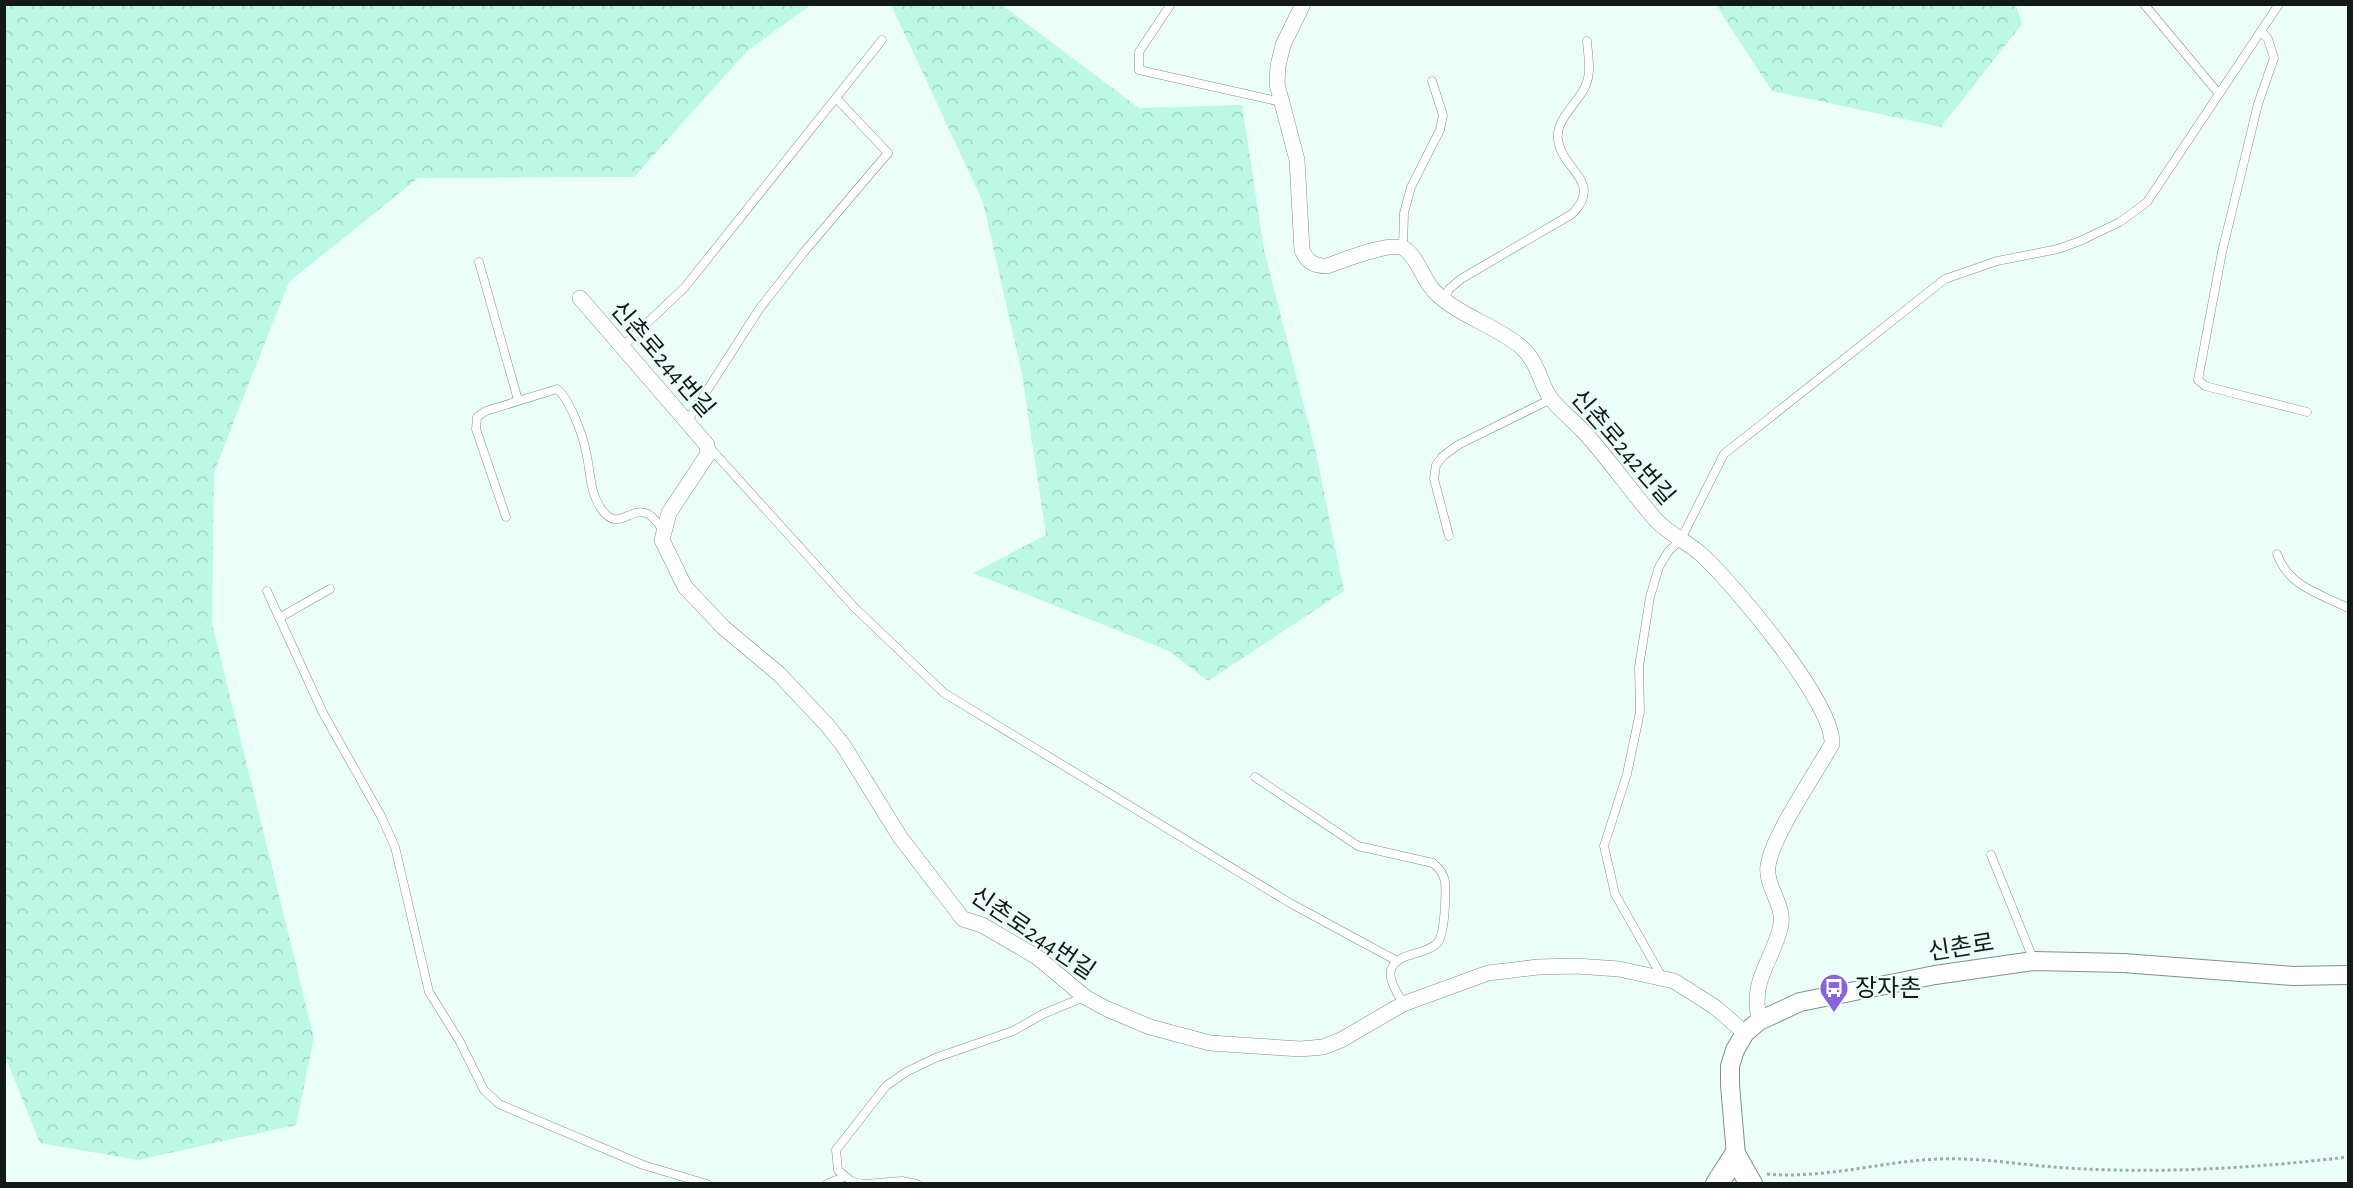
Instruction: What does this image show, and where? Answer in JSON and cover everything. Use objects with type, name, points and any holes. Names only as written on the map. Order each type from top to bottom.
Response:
[{"type":"main road","points":[[1717,1184],[1742,1174]]},
{"type":"street","points":[[1303,4],[1282,45],[1278,66],[1281,102],[1291,133],[1296,160],[1302,250],[1306,260],[1317,266],[1327,266],[1391,246],[1403,248]]},
{"type":"street","name":"신촌로242번길","points":[[1403,248],[1413,257],[1422,277],[1444,300],[1521,347],[1541,374],[1551,399],[1585,433],[1657,521],[1701,554],[1752,608],[1792,663],[1828,719],[1833,732],[1832,744],[1785,825],[1770,856],[1767,868],[1769,881],[1782,915],[1781,927],[1758,981],[1752,1027]]},
{"type":"street","name":"신촌로244번길","points":[[580,298],[688,420],[707,445],[708,454],[669,513],[662,540],[685,587],[724,628],[779,674],[827,724],[843,745],[900,837],[963,918],[982,924],[1037,957],[1085,997],[1150,1027],[1187,1038],[1232,1046],[1275,1049],[1323,1047],[1403,1004],[1443,988],[1506,970],[1576,966],[1619,969],[1662,977],[1694,991],[1752,1027]]},
{"type":"street","name":"신촌로","points":[[1752,1027],[1800,1002],[1935,975],[2034,961],[2124,963],[2293,976],[2349,975]]},
{"type":"street","points":[[1742,1174],[1731,1066],[1735,1050],[1752,1027]]},
{"type":"lane","points":[[1171,4],[1139,52],[1139,70],[1281,102]]},
{"type":"lane","points":[[2144,4],[2219,94]]},
{"type":"lane","points":[[1662,977],[1615,894],[1604,846],[1627,774],[1640,712],[1639,667],[1650,597],[1659,567],[1668,552],[1681,539],[1724,453],[1945,279],[1997,261],[2058,249],[2080,242],[2135,213],[2147,202],[2279,4]]},
{"type":"lane","points":[[2261,31],[2268,39],[2274,58],[2258,104],[2222,252],[2198,380],[2205,386],[2307,412]]},
{"type":"lane","points":[[622,347],[686,287],[882,40]]},
{"type":"lane","points":[[1444,300],[1449,289],[1461,279],[1572,214],[1582,204],[1584,193],[1582,183],[1562,152],[1558,140],[1560,124],[1586,86],[1589,72],[1587,41]]},
{"type":"lane","points":[[1403,248],[1404,213],[1411,186],[1440,130],[1443,115],[1432,81]]},
{"type":"lane","points":[[688,420],[760,308],[888,153],[836,98]]},
{"type":"lane","points":[[479,262],[518,400]]},
{"type":"lane","points":[[506,517],[476,429],[477,417],[486,411],[557,389],[565,395],[586,452],[588,474],[602,509],[610,518],[621,520],[641,512],[650,514],[664,531]]},
{"type":"lane","points":[[1449,536],[1434,479],[1436,465],[1443,456],[1458,446],[1551,399]]},
{"type":"lane","points":[[707,445],[854,607],[944,693],[1290,903],[1396,961]]},
{"type":"lane","points":[[2277,554],[2283,570],[2293,581],[2349,608]]},
{"type":"lane","points":[[279,618],[330,589]]},
{"type":"lane","points":[[267,591],[323,713],[381,816],[395,847],[429,992],[459,1040],[484,1090],[499,1104],[622,1157],[707,1184]]},
{"type":"lane","points":[[1255,777],[1358,846],[1433,863],[1440,869],[1445,881],[1443,929],[1438,941],[1429,948],[1396,961],[1391,970],[1391,981],[1403,1004]]},
{"type":"lane","points":[[1991,855],[2034,961]]},
{"type":"lane","points":[[916,1184],[902,1181],[864,1184],[851,1181],[838,1170],[836,1150],[886,1086],[921,1063],[994,1039],[1042,1014],[1085,997]]},
{"type":"lane","points":[[827,1184],[844,1177]]},
{"type":"path","points":[[1742,1174],[1819,1173],[1932,1159],[1962,1158],[2067,1168],[2176,1170],[2249,1168],[2349,1157]]},
{"type":"green space","points":[[5,4],[811,5],[747,51],[634,177],[418,178],[289,282],[214,472],[212,623],[314,1038],[296,1125],[138,1160],[40,1143],[5,1056]]},
{"type":"green space","points":[[891,5],[1002,5],[1139,108],[1242,105],[1264,250],[1316,453],[1344,591],[1208,681],[1169,651],[973,573],[1046,535],[1022,374],[983,202]]},
{"type":"green space","points":[[1716,5],[2016,5],[2022,24],[1941,127],[1772,91]]},
{"type":"place","name":"장자촌","points":[[1834,1014]]}]
